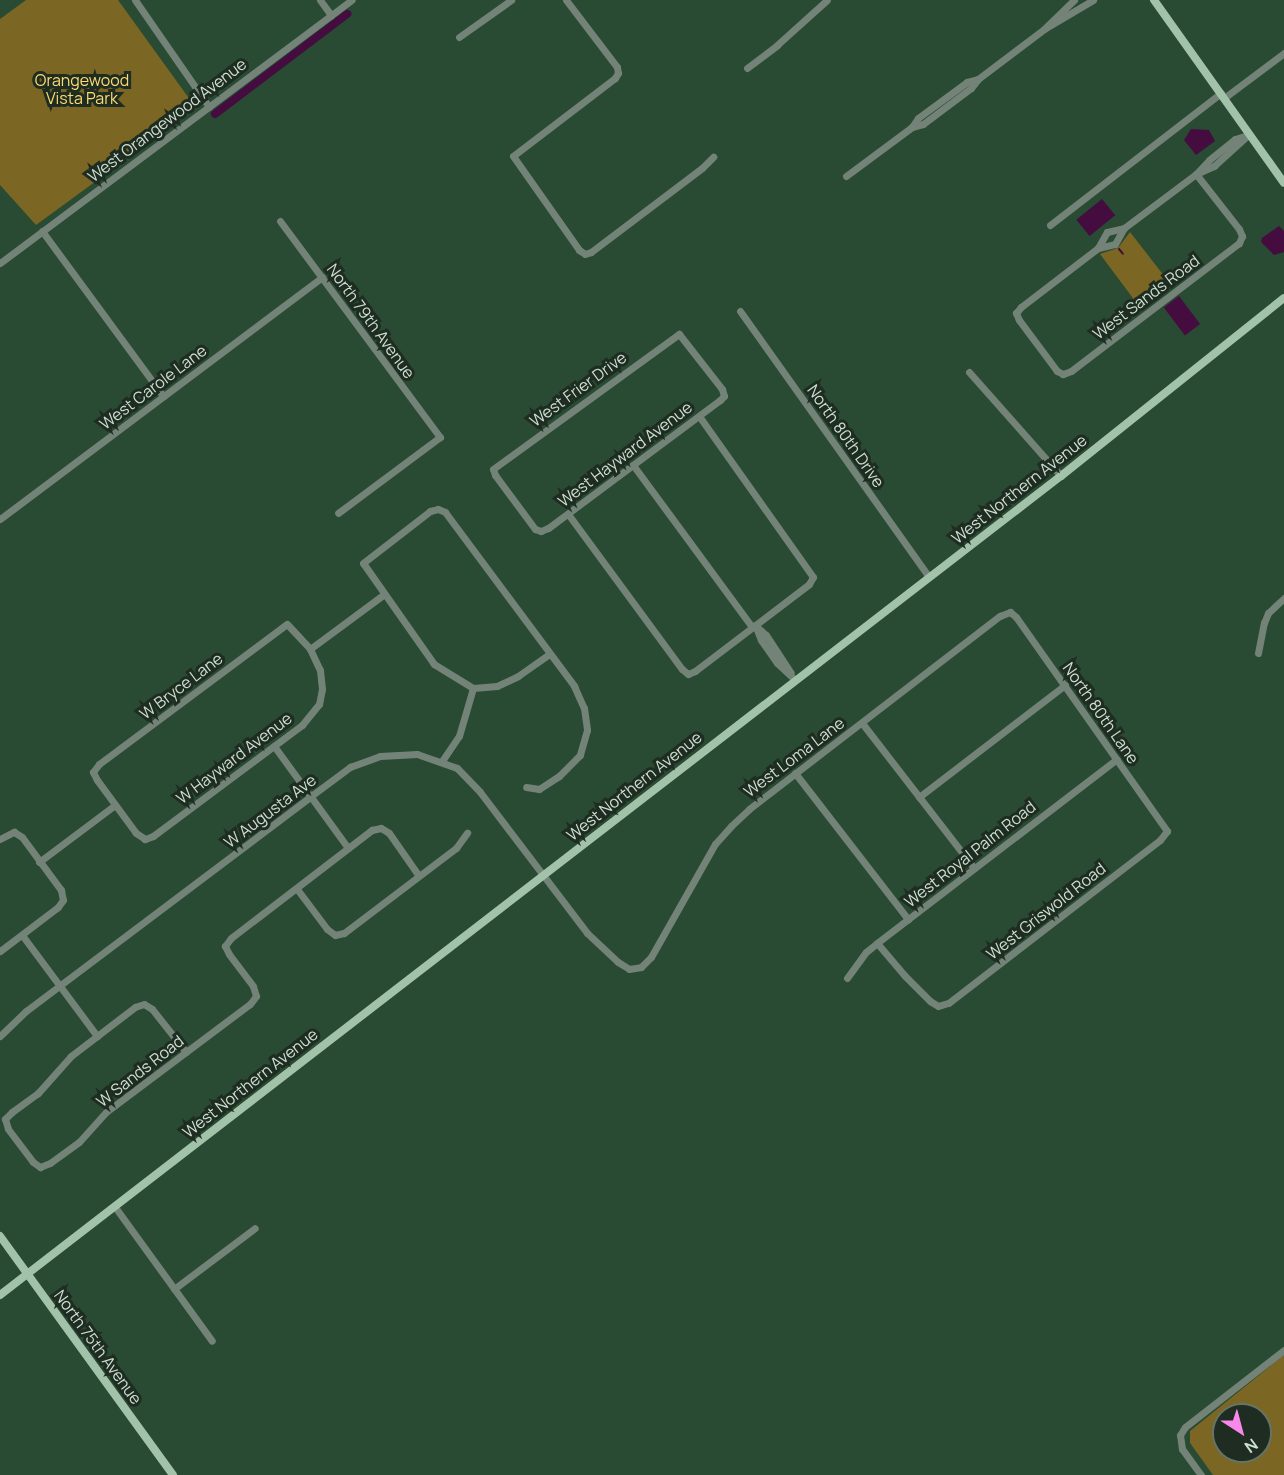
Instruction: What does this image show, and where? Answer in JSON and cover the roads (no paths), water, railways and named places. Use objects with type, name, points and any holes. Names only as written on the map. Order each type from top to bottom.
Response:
[{"type":"main road","points":[[1154,0],[1284,183]]},
{"type":"main road","name":"West Northern Avenue","points":[[0,1295],[1061,476],[1284,298]]},
{"type":"main road","name":"North 75th Avenue","points":[[0,1236],[173,1475]]},
{"type":"street","points":[[135,0],[209,106]]},
{"type":"street","points":[[320,0],[331,15]]},
{"type":"street","name":"West Orangewood Avenue","points":[[0,263],[351,0]]},
{"type":"street","points":[[459,37],[510,0]]},
{"type":"street","points":[[566,0],[617,67],[618,73],[615,78],[513,156],[579,250],[585,254],[591,252],[702,168],[713,157]]},
{"type":"street","points":[[747,68],[777,45],[827,0]]},
{"type":"street","points":[[1044,29],[1074,0]]},
{"type":"street","points":[[846,176],[912,127],[923,124],[1044,29],[1093,0]]},
{"type":"street","points":[[1050,225],[1222,95],[1284,53]]},
{"type":"street","points":[[1098,248],[1107,232],[1124,228],[1249,134]]},
{"type":"street","name":"West Sands Road","points":[[1098,248],[1016,312],[1019,320],[1063,374],[1239,243],[1242,237],[1196,174]]},
{"type":"street","name":"North 79th Avenue","points":[[280,221],[440,437],[338,513]]},
{"type":"street","points":[[1098,248],[1115,244],[1124,228]]},
{"type":"street","points":[[42,231],[163,396]]},
{"type":"street","name":"West Carole Lane","points":[[0,519],[322,277]]},
{"type":"street","name":"North 80th Drive","points":[[740,311],[929,577]]},
{"type":"street","name":"West Hayward Avenue","points":[[541,531],[568,514],[724,396],[679,334]]},
{"type":"street","name":"West Frier Drive","points":[[541,531],[534,529],[493,469],[679,334]]},
{"type":"street","points":[[969,372],[1061,476]]},
{"type":"street","points":[[568,514],[688,674],[753,626],[809,584],[813,577],[699,416]]},
{"type":"street","points":[[633,465],[795,680]]},
{"type":"street","points":[[526,787],[539,789],[559,776],[579,755],[587,730],[584,708],[574,686],[445,512],[438,509],[430,511],[363,563],[383,595],[434,664],[473,688],[497,686],[518,676],[549,654]]},
{"type":"street","points":[[310,649],[383,595]]},
{"type":"street","points":[[1258,653],[1263,623],[1269,613],[1284,598]]},
{"type":"street","name":"North 80th Lane","points":[[1010,612],[1065,685],[1167,831]]},
{"type":"street","name":"West Loma Lane","points":[[544,875],[603,950],[630,969],[641,968],[651,957],[715,844],[748,809],[1000,616],[1010,612]]},
{"type":"street","name":"W Hayward Avenue","points":[[115,805],[136,833],[144,839],[153,836],[302,726],[319,705],[322,689],[320,670],[310,649],[288,624]]},
{"type":"street","name":"W Bryce Lane","points":[[115,805],[93,772],[99,764],[288,624]]},
{"type":"street","points":[[919,797],[1065,685]]},
{"type":"street","points":[[473,688],[459,736],[442,761],[457,768],[480,792],[544,875]]},
{"type":"street","points":[[862,723],[974,868]]},
{"type":"street","points":[[274,746],[348,848]]},
{"type":"street","name":"W Augusta Ave","points":[[0,1036],[26,1011],[58,986],[350,767],[380,756],[417,754],[442,761]]},
{"type":"street","name":"West Royal Palm Road","points":[[847,978],[866,952],[877,943],[1117,759]]},
{"type":"street","points":[[795,774],[908,919]]},
{"type":"street","points":[[39,862],[115,805]]},
{"type":"street","points":[[419,876],[389,833],[381,828],[372,830],[297,889],[327,929],[335,935],[344,933],[456,848],[467,833]]},
{"type":"street","name":"West Griswold Road","points":[[877,943],[905,976],[938,1006],[948,1003],[1160,840],[1167,831]]},
{"type":"street","points":[[0,839],[14,832],[22,837],[61,890],[63,900],[58,907],[0,951]]},
{"type":"street","name":"W Sands Road","points":[[97,1036],[71,1056],[38,1093],[5,1119],[8,1129],[33,1162],[40,1167],[79,1142],[106,1112],[250,1005],[256,996],[253,986],[225,946],[231,938],[297,889]]},
{"type":"street","points":[[22,935],[97,1036],[135,1007],[144,1004],[152,1009],[186,1052]]},
{"type":"street","points":[[115,1207],[212,1341]]},
{"type":"street","points":[[174,1289],[255,1228]]},
{"type":"street","points":[[1201,1475],[1182,1449],[1180,1435],[1195,1418],[1284,1350]]},
{"type":"waterway","points":[[215,114],[347,14]]},
{"type":"waterway","points":[[1119,249],[1123,254]]},
{"type":"waterway","points":[[1153,288],[1159,294]]},
{"type":"park label","name":"Orangewood Vista Park","points":[[82,89]]}]
